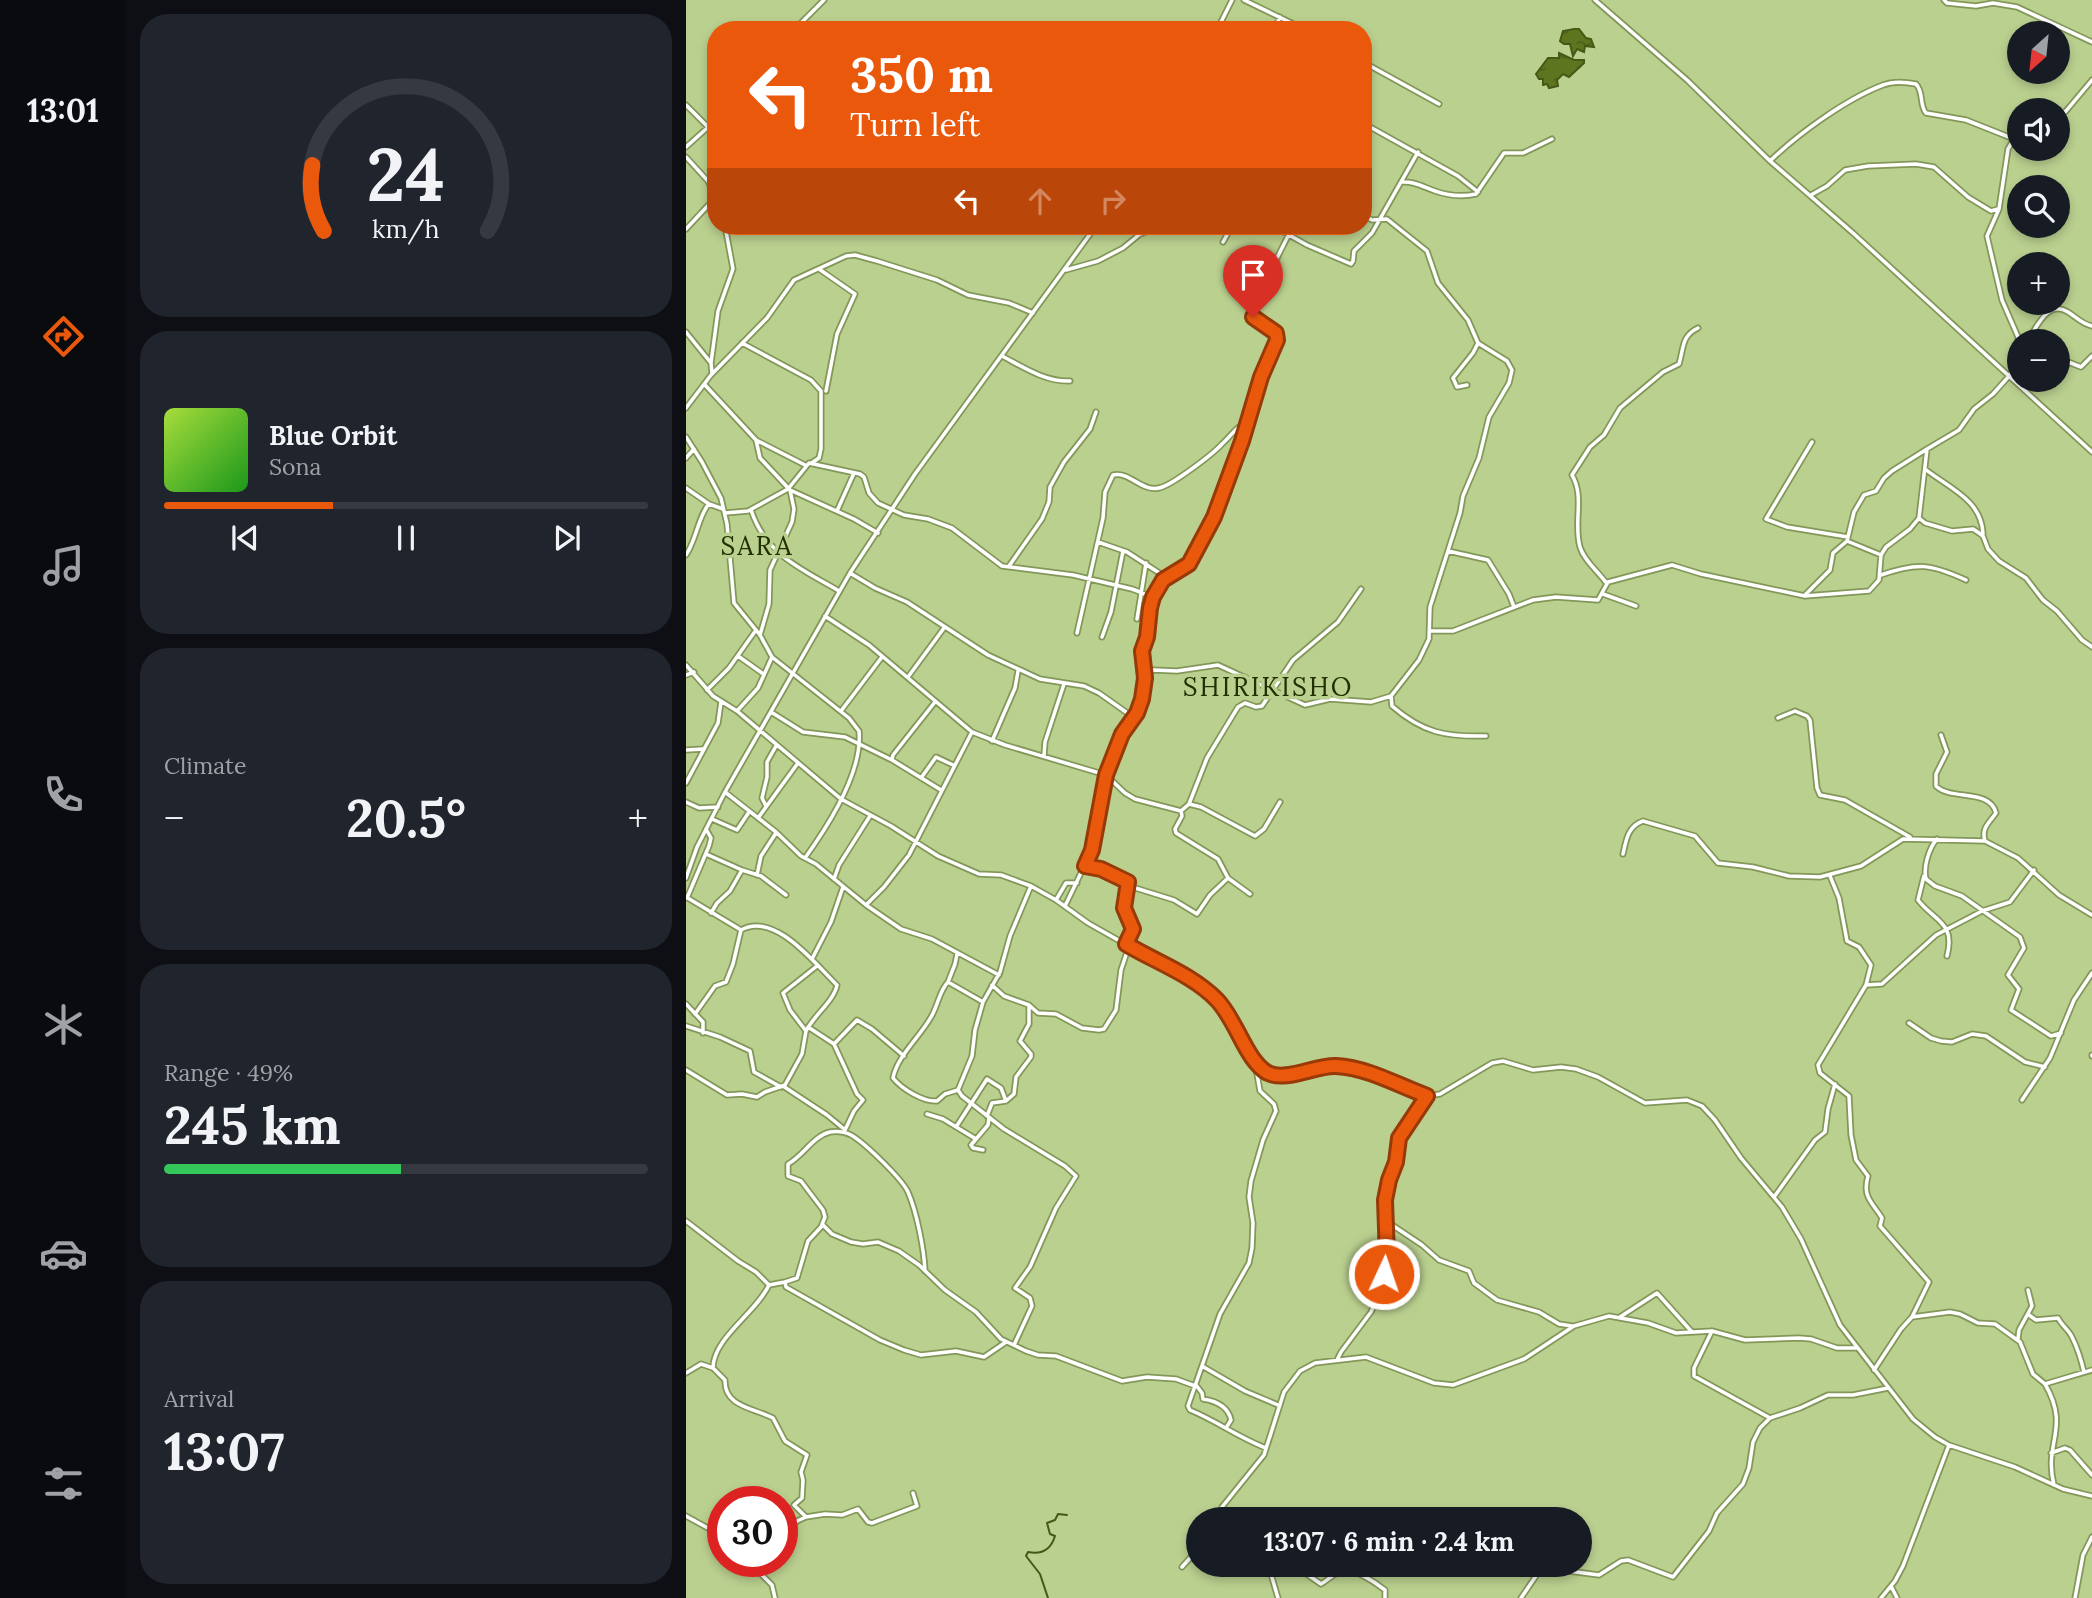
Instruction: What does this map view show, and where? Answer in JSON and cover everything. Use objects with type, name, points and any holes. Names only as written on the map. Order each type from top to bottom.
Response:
[{"type":"street","points":[[803,21],[824,0]]},
{"type":"street","points":[[1222,21],[1232,0]]},
{"type":"street","points":[[1244,0],[1288,21]]},
{"type":"street","points":[[1595,0],[1687,80],[1770,161],[2007,372]]},
{"type":"street","points":[[1944,0],[1947,3],[1976,6],[1993,4],[2017,7],[2092,42]]},
{"type":"street","points":[[1278,21],[1280,17]]},
{"type":"street","points":[[1372,67],[1439,104]]},
{"type":"street","points":[[2070,106],[2092,80]]},
{"type":"street","points":[[1770,161],[1796,137],[1840,108],[1890,83],[1916,85],[1920,89],[1923,110],[1926,113],[1966,120],[2007,136]]},
{"type":"street","points":[[2086,88],[2092,91]]},
{"type":"street","points":[[686,104],[707,126]]},
{"type":"street","points":[[686,147],[707,128]]},
{"type":"street","points":[[1372,129],[1418,152],[1458,176],[1478,192]]},
{"type":"street","points":[[1401,182],[1414,183],[1458,196],[1478,192],[1504,153],[1524,153],[1552,139]]},
{"type":"street","points":[[1372,234],[1418,152]]},
{"type":"street","points":[[2007,156],[1999,209],[1987,240],[2002,300],[2015,329]]},
{"type":"street","points":[[686,157],[707,180]]},
{"type":"street","points":[[1811,195],[1845,170],[1916,164],[1934,167],[1982,206],[1992,211],[1999,209]]},
{"type":"street","points":[[686,229],[707,207]]},
{"type":"street","points":[[1372,220],[1389,220],[1427,251],[1438,283],[1468,320],[1478,343],[1511,365],[1512,375],[1489,417],[1479,458],[1463,496],[1428,612],[1431,631],[1419,660],[1390,701],[1392,706],[1422,728],[1444,736],[1486,736]]},
{"type":"street","points":[[711,375],[716,320],[733,269],[727,235]]},
{"type":"street","points":[[686,878],[725,792],[850,573],[915,474],[1089,235]]},
{"type":"street","points":[[1064,270],[1098,261],[1123,248],[1139,235]]},
{"type":"street","points":[[1223,242],[1227,235]]},
{"type":"street","points":[[1065,906],[1092,850],[1106,775],[1122,734],[1142,699],[1145,678],[1142,651],[1147,637],[1153,597],[1160,583],[1189,564],[1205,536],[1225,487],[1277,337],[1274,331],[1253,317],[1251,309],[1288,235]]},
{"type":"street","points":[[1291,235],[1351,264],[1356,248],[1371,235]]},
{"type":"street","points":[[686,408],[711,375],[767,318],[794,280],[846,256],[864,257],[926,276],[968,295],[1009,303],[1033,313]]},
{"type":"street","points":[[819,269],[855,293],[834,344],[826,391]]},
{"type":"street","points":[[2036,329],[2047,313],[2056,308],[2092,326]]},
{"type":"street","points":[[1607,584],[1581,550],[1577,518],[1580,493],[1572,475],[1590,447],[1606,433],[1620,408],[1662,372],[1679,364],[1685,339],[1690,332],[1698,328]]},
{"type":"street","points":[[686,332],[711,363]]},
{"type":"street","points":[[686,488],[724,512],[751,510],[789,490],[804,466],[818,458],[821,449],[821,391],[811,380],[741,343]]},
{"type":"street","points":[[1467,386],[1457,387],[1453,378],[1478,343]]},
{"type":"street","points":[[1002,355],[1036,373],[1070,381]]},
{"type":"street","points":[[2070,363],[2081,367],[2092,356]]},
{"type":"street","points":[[1805,596],[1825,578],[1832,566],[1835,550],[1847,539],[1854,512],[1864,495],[1876,491],[1892,471],[1959,429],[1974,409],[2007,380]]},
{"type":"street","points":[[705,385],[755,440],[804,466]]},
{"type":"street","points":[[2028,392],[2092,452]]},
{"type":"street","points":[[1009,566],[1042,519],[1049,502],[1050,487],[1064,462],[1090,429],[1096,412]]},
{"type":"street","points":[[1077,633],[1098,541],[1105,492],[1113,475],[1120,474],[1148,488],[1164,487],[1220,447],[1233,430],[1246,422]]},
{"type":"street","points":[[686,437],[717,489],[724,512],[732,598],[760,635],[772,657],[858,727],[860,744],[841,799],[805,858]]},
{"type":"street","points":[[755,440],[760,458],[789,490],[837,510],[877,533]]},
{"type":"street","points":[[1812,442],[1766,519],[1787,527],[1847,539],[1881,555]]},
{"type":"street","points":[[686,458],[695,449]]},
{"type":"street","points":[[1607,584],[1672,565],[1701,574],[1805,596],[1864,592],[1873,587],[1881,575],[1881,555],[1886,547],[1910,529],[1919,518],[1927,449]]},
{"type":"street","points":[[813,463],[864,477],[873,499],[892,511],[909,517],[928,519],[952,528],[1001,565],[1090,579],[1153,597]]},
{"type":"street","points":[[1925,470],[1972,503],[1982,519],[1983,536],[1988,549],[1999,561],[2026,578],[2043,600],[2092,647]]},
{"type":"street","points":[[837,510],[854,473]]},
{"type":"street","points":[[760,635],[769,604],[768,578],[792,522],[794,509],[789,490]]},
{"type":"street","points":[[686,555],[709,504]]},
{"type":"street","points":[[751,510],[757,527],[777,552],[839,591]]},
{"type":"street","points":[[1919,518],[1925,523],[1955,532],[1973,529],[1983,536]]},
{"type":"street","points":[[1098,541],[1123,551],[1167,578]]},
{"type":"street","points":[[1102,637],[1111,612],[1123,551]]},
{"type":"street","points":[[1448,551],[1488,560],[1514,607]]},
{"type":"street","points":[[1137,619],[1146,564]]},
{"type":"street","points":[[1881,575],[1906,566],[1933,567],[1966,580]]},
{"type":"street","points":[[850,573],[875,588],[907,601],[973,647],[1040,679],[1084,686],[1099,693],[1133,718]]},
{"type":"street","points":[[1431,631],[1453,631],[1547,597],[1594,601],[1600,599],[1607,584]]},
{"type":"street","points":[[1181,811],[1189,804],[1207,758],[1238,707],[1245,703],[1262,706],[1293,660],[1331,629],[1360,589]]},
{"type":"street","points":[[1603,594],[1636,606]]},
{"type":"street","points":[[825,616],[908,677],[972,732],[992,741],[1106,775],[1135,799],[1181,811]]},
{"type":"street","points":[[908,677],[944,628]]},
{"type":"street","points":[[707,691],[719,680],[756,630]]},
{"type":"street","points":[[738,656],[763,674]]},
{"type":"street","points":[[737,711],[758,688],[772,657]]},
{"type":"street","points":[[841,711],[882,657]]},
{"type":"street","points":[[686,665],[707,691],[737,711],[841,799],[938,856],[979,874],[1001,875],[1031,886],[1056,900],[1088,923],[1199,986],[1233,1020],[1255,1062],[1260,1091],[1274,1104],[1276,1111],[1263,1140],[1251,1181],[1249,1197],[1253,1223],[1249,1263],[1220,1314],[1189,1408],[1249,1442],[1266,1448]]},
{"type":"street","points":[[1145,678],[1157,669],[1177,671],[1212,665],[1223,667],[1305,705],[1330,699],[1371,702],[1391,696]]},
{"type":"street","points":[[992,741],[1015,688],[1018,670]]},
{"type":"street","points":[[686,675],[694,672]]},
{"type":"street","points":[[1044,756],[1043,749],[1065,683]]},
{"type":"street","points":[[686,783],[719,721],[721,702]]},
{"type":"street","points":[[891,760],[935,702]]},
{"type":"street","points":[[1778,718],[1795,711],[1810,720],[1820,795],[1845,800],[1910,838]]},
{"type":"street","points":[[771,712],[803,732],[839,735],[860,744],[941,790]]},
{"type":"street","points":[[866,905],[906,860],[972,732]]},
{"type":"street","points":[[1941,735],[1947,752],[1936,774],[1936,786],[1945,792],[1985,800],[1994,807],[1996,813],[1983,834],[1985,841]]},
{"type":"street","points":[[766,807],[762,798],[767,782],[767,762],[776,746]]},
{"type":"street","points":[[686,750],[703,749]]},
{"type":"street","points":[[1037,753],[1043,749]]},
{"type":"street","points":[[921,778],[936,757],[953,765]]},
{"type":"street","points":[[758,818],[798,762]]},
{"type":"street","points":[[725,792],[805,858],[904,931],[932,939],[999,975]]},
{"type":"street","points":[[686,802],[699,808],[718,807]]},
{"type":"street","points":[[1189,804],[1201,807],[1255,836],[1264,829],[1280,802]]},
{"type":"street","points":[[712,818],[737,830],[741,828],[749,811]]},
{"type":"street","points":[[1181,811],[1176,833],[1218,859],[1228,878],[1250,894]]},
{"type":"street","points":[[834,879],[839,865],[870,816]]},
{"type":"street","points":[[1623,854],[1630,830],[1640,821],[1695,836],[1718,863],[1753,867],[1789,876],[1830,876],[1861,866],[1898,841],[1910,838],[1985,841],[2018,858],[2059,895],[2092,915]]},
{"type":"street","points":[[706,829],[711,838],[687,898],[741,930]]},
{"type":"street","points":[[757,874],[761,856],[776,832]]},
{"type":"street","points":[[1937,839],[1933,844],[1919,900],[1947,929],[1947,956]]},
{"type":"street","points":[[706,854],[757,874],[786,895]]},
{"type":"street","points":[[992,985],[1007,998],[1029,1005],[1038,1013],[1056,1014],[1089,1031],[1104,1029],[1116,1010],[1121,970],[1133,929],[1124,908],[1129,886],[1126,880],[1090,865],[1085,866]]},
{"type":"street","points":[[711,913],[730,891],[742,870]]},
{"type":"street","points":[[1866,985],[1882,984],[1927,941],[1947,929],[1982,911],[2010,902],[2034,870]]},
{"type":"street","points":[[1830,876],[1839,898],[1847,941],[1859,947],[1871,965],[1866,985],[1818,1065],[1820,1073],[1847,1094],[1850,1100],[1851,1135],[1856,1160],[1868,1176],[1866,1186],[1869,1203],[1882,1218],[1881,1228],[1929,1282],[1912,1317],[1874,1371]]},
{"type":"street","points":[[1924,876],[1935,886],[1962,896],[2016,933],[2024,945],[2008,975],[2019,989],[2011,1012],[2051,1036],[2061,1033]]},
{"type":"street","points":[[1129,886],[1174,900],[1197,914],[1210,895],[1228,878]]},
{"type":"street","points":[[1056,900],[1066,883],[1077,883]]},
{"type":"street","points":[[958,1090],[972,1056],[975,1030],[984,1002],[999,975],[1010,936],[1031,886]]},
{"type":"street","points":[[812,960],[831,922],[843,887]]},
{"type":"street","points":[[686,1070],[727,1095],[755,1097],[782,1087],[800,1058],[807,1029],[837,987],[785,935],[774,929],[751,926],[741,930]]},
{"type":"street","points":[[695,1014],[715,986],[726,982],[741,930]]},
{"type":"street","points":[[956,953],[956,964],[933,1016],[904,1056],[894,1072],[893,1079],[930,1101],[937,1101],[945,1094],[958,1090]]},
{"type":"street","points":[[817,966],[783,993],[793,1015],[807,1029],[834,1044],[857,1094],[863,1100],[854,1111],[847,1132]]},
{"type":"street","points":[[2022,1100],[2045,1067],[2074,1000],[2092,973]]},
{"type":"street","points":[[948,982],[984,1002]]},
{"type":"street","points":[[686,1004],[703,1022],[703,1033]]},
{"type":"street","points":[[983,1150],[971,1147],[988,1125],[992,1104],[1006,1101],[1014,1094],[1016,1077],[1031,1057],[1020,1041],[1029,1024],[1029,1005]]},
{"type":"street","points":[[834,1044],[856,1020],[872,1029],[904,1056]]},
{"type":"street","points":[[1909,1023],[1931,1038],[1946,1042],[1966,1035],[1986,1036],[2025,1062],[2045,1067]]},
{"type":"street","points":[[686,1026],[720,1037],[750,1051],[754,1072],[827,1115],[869,1149],[907,1189],[925,1271]]},
{"type":"street","points":[[1255,1062],[1268,1073],[1278,1076],[1328,1066],[1342,1067],[1382,1077],[1427,1096],[1440,1094],[1492,1063],[1503,1061],[1533,1070],[1561,1067],[1576,1069],[1598,1077],[1645,1103],[1677,1100],[1695,1102],[1709,1112],[1741,1158],[1774,1197],[1801,1239],[1840,1325],[1920,1426],[1949,1445],[2015,1467],[2054,1485],[2092,1496]]},
{"type":"street","points":[[956,1128],[987,1079],[1001,1088],[1006,1101]]},
{"type":"street","points":[[1774,1197],[1815,1140],[1825,1132],[1835,1084]]},
{"type":"street","points":[[958,1090],[988,1117],[1065,1166],[1076,1176],[1056,1208],[1030,1267],[1015,1288],[1030,1298],[1032,1306],[1014,1345]]},
{"type":"street","points":[[1337,1360],[1340,1352],[1371,1312],[1382,1288],[1387,1257],[1387,1190],[1396,1162],[1399,1138],[1427,1096]]},
{"type":"street","points":[[927,1114],[943,1119],[976,1139]]},
{"type":"street","points":[[769,1285],[797,1278],[808,1241],[822,1224],[825,1213],[801,1181],[788,1176],[787,1167],[817,1138],[847,1132]]},
{"type":"street","points":[[1385,1220],[1439,1259],[1469,1271],[1474,1283],[1492,1297],[1539,1312],[1559,1324],[1574,1326]]},
{"type":"street","points":[[686,1221],[738,1261],[757,1272],[769,1285]]},
{"type":"street","points":[[822,1224],[828,1232],[851,1242],[878,1242],[909,1257],[940,1286],[976,1312],[992,1332],[1032,1354],[1056,1356],[1117,1380],[1147,1377],[1176,1379],[1196,1386],[1203,1399],[1215,1402],[1228,1412],[1231,1419],[1226,1428]]},
{"type":"street","points":[[785,1282],[784,1285],[790,1290],[880,1340],[915,1353],[938,1354],[956,1351],[984,1357],[1006,1342]]},
{"type":"street","points":[[713,1368],[725,1339],[760,1302],[769,1285]]},
{"type":"street","points":[[2028,1290],[2032,1306],[2019,1330],[2018,1339],[2032,1374],[2045,1384],[2052,1396],[2057,1415],[2058,1428],[2051,1453],[2054,1485]]},
{"type":"street","points":[[1619,1317],[1657,1293],[1692,1332]]},
{"type":"street","points":[[1912,1317],[1928,1313],[1956,1312],[1978,1323],[1995,1324],[2018,1339]]},
{"type":"street","points":[[2029,1315],[2036,1321],[2058,1318],[2081,1354],[2084,1372]]},
{"type":"street","points":[[1224,1507],[1224,1503],[1260,1461],[1284,1392],[1304,1368],[1315,1363],[1372,1358],[1434,1383],[1453,1385],[1524,1359],[1574,1326],[1601,1317],[1647,1322],[1676,1333],[1712,1331],[1745,1340],[1799,1338],[1837,1348],[1857,1348]]},
{"type":"street","points":[[1712,1331],[1694,1368],[1694,1376],[1770,1418]]},
{"type":"street","points":[[686,1373],[701,1364],[713,1368],[725,1380],[725,1392],[729,1397],[738,1404],[773,1418],[785,1441],[807,1455],[801,1472],[802,1498],[793,1505],[806,1517]]},
{"type":"street","points":[[1202,1366],[1245,1391],[1278,1405]]},
{"type":"street","points":[[2045,1384],[2092,1370]]},
{"type":"street","points":[[1521,1598],[1538,1573],[1546,1568],[1599,1576],[1621,1561],[1628,1560],[1674,1577],[1709,1531],[1717,1513],[1743,1484],[1749,1468],[1753,1442],[1760,1428],[1770,1418],[1828,1395],[1853,1395],[1888,1388]]},
{"type":"street","points":[[1881,1598],[1891,1587],[1908,1554],[1949,1445]]},
{"type":"street","points":[[2051,1453],[2065,1448],[2070,1450],[2092,1475]]},
{"type":"street","points":[[798,1521],[825,1514],[842,1515],[858,1509],[868,1522],[872,1523],[915,1507],[917,1503],[913,1493]]},
{"type":"street","points":[[686,1516],[707,1528]]},
{"type":"street","points":[[2075,1598],[2083,1555],[2092,1537]]},
{"type":"street","points":[[1182,1566],[1186,1562]]},
{"type":"street","points":[[764,1577],[772,1586],[775,1598]]},
{"type":"street","points":[[1272,1577],[1278,1598]]},
{"type":"street","points":[[1311,1577],[1321,1584],[1332,1577]]},
{"type":"street","points":[[1362,1577],[1385,1590],[1385,1598]]},
{"type":"street","points":[[1891,1587],[1897,1598]]},
{"type":"water","points":[[1579,29],[1586,38],[1591,39],[1594,47],[1585,46],[1584,52],[1577,49],[1573,56],[1570,44],[1560,41],[1563,31]]},
{"type":"water","points":[[1559,53],[1574,60],[1584,60],[1584,63],[1569,77],[1563,74],[1557,80],[1558,86],[1549,88],[1547,84],[1543,85],[1543,79],[1539,79],[1536,74],[1548,58],[1559,58]]},
{"type":"waterway","points":[[1048,1598],[1040,1574],[1026,1556],[1028,1552],[1038,1553],[1048,1548],[1055,1536],[1050,1534],[1047,1523],[1055,1520],[1058,1514],[1067,1515]]},
{"type":"district","name":"SARA","points":[[757,545]]},
{"type":"district","name":"SHIRIKISHO","points":[[1268,686]]},
{"type":"route","points":[[1253,317],[1276,333],[1277,340],[1261,377],[1242,441],[1205,536],[1189,564],[1163,580],[1153,597],[1147,637],[1142,651],[1145,678],[1142,699],[1137,713],[1122,734],[1106,775],[1092,850],[1085,866],[1101,869],[1128,882],[1124,908],[1133,929],[1126,944],[1181,975],[1213,997],[1230,1016],[1255,1062],[1268,1073],[1283,1076],[1328,1066],[1342,1067],[1382,1077],[1427,1096],[1399,1138],[1396,1162],[1385,1200],[1387,1257],[1384,1274]]}]
